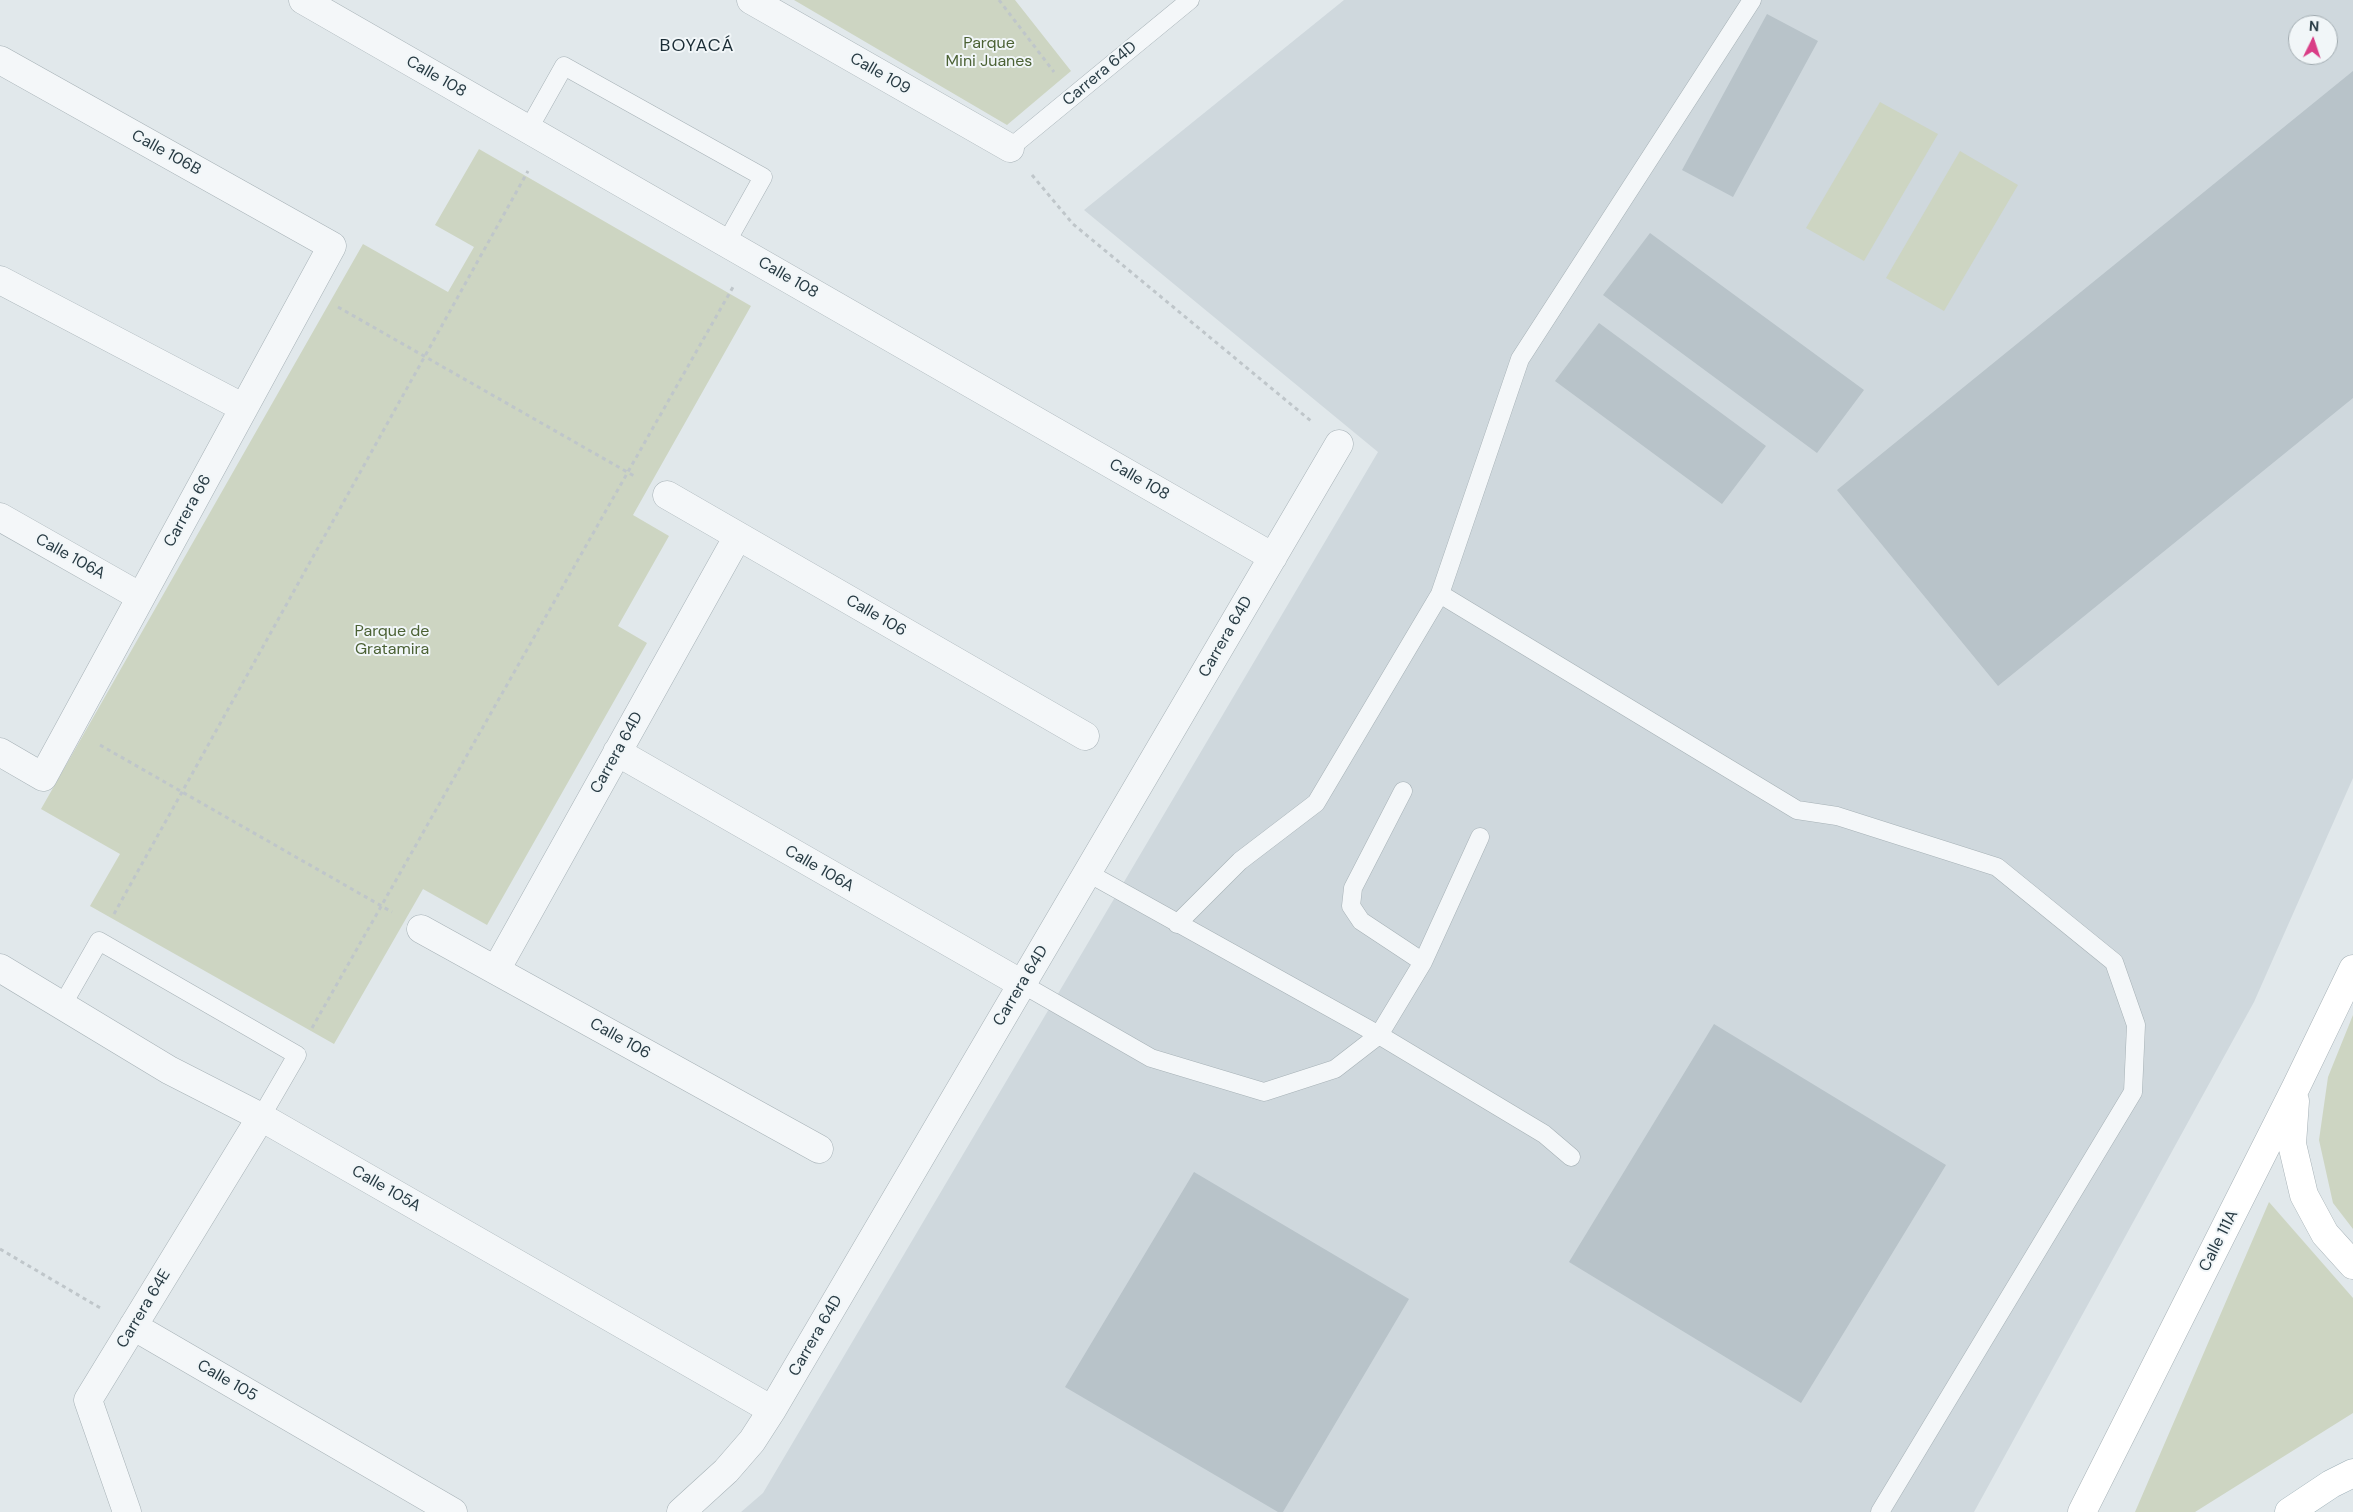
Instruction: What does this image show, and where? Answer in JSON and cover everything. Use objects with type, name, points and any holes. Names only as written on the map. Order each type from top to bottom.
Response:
[{"type":"street","name":"Calle 108","points":[[303,0],[1272,557]]},
{"type":"street","name":"Calle 109","points":[[750,0],[1010,148]]},
{"type":"street","name":"Calle 106B","points":[[0,60],[332,246]]},
{"type":"street","name":"Carrera 66","points":[[0,752],[43,777],[332,246]]},
{"type":"street","points":[[0,280],[244,408]]},
{"type":"street","name":"Carrera 64D","points":[[681,1512],[726,1471],[752,1441],[772,1410],[1338,444]]},
{"type":"street","name":"Calle 106","points":[[667,495],[1085,736]]},
{"type":"street","name":"Calle 106A","points":[[0,518],[141,597]]},
{"type":"street","name":"Carrera 64D","points":[[496,970],[738,536]]},
{"type":"street","name":"Calle 106A","points":[[617,752],[1022,984]]},
{"type":"street","name":"Calle 106","points":[[421,929],[819,1149]]},
{"type":"street","name":"Calle 105A","points":[[0,968],[170,1070],[261,1117],[772,1410]]},
{"type":"street","name":"Calle 111A","points":[[2082,1512],[2296,1087],[2353,969]]},
{"type":"street","points":[[2296,1087],[2292,1144],[2304,1195],[2324,1234],[2353,1265]]},
{"type":"street","name":"Carrera 64E","points":[[127,1512],[88,1400],[261,1117]]},
{"type":"street","name":"Calle 105","points":[[133,1326],[453,1512]]},
{"type":"street","points":[[2290,1512],[2331,1484],[2353,1473]]},
{"type":"lane","name":"Carrera 64D","points":[[1010,148],[1190,0]]},
{"type":"lane","points":[[1177,924],[1240,861],[1316,803],[1440,594],[1520,359],[1752,0]]},
{"type":"lane","points":[[537,134],[564,66],[763,177],[726,242]]},
{"type":"lane","points":[[1440,594],[1797,810],[1836,816],[1996,867],[2114,962],[2136,1026],[2133,1092],[1880,1512]]},
{"type":"lane","points":[[1402,791],[1353,888],[1351,906],[1361,921],[1423,962]]},
{"type":"lane","points":[[1022,984],[1151,1058],[1264,1092],[1335,1069],[1379,1035],[1423,962],[1480,837]]},
{"type":"lane","points":[[1088,873],[1379,1035],[1544,1134],[1571,1157]]},
{"type":"lane","points":[[62,1004],[99,941],[297,1055],[261,1117]]},
{"type":"path","points":[[999,0],[1073,96]]},
{"type":"path","points":[[99,941],[425,356],[537,134]]},
{"type":"path","points":[[1010,148],[1073,224],[1338,444]]},
{"type":"path","points":[[297,1055],[750,256]]},
{"type":"path","points":[[308,290],[667,495]]},
{"type":"path","points":[[70,728],[421,929]]},
{"type":"path","points":[[0,1249],[133,1326]]},
{"type":"shaded area","points":[[1344,0],[2353,0],[2353,778],[2254,1002],[1974,1512],[741,1512],[763,1493],[1378,452],[1084,210]]},
{"type":"green space","name":"Parque Mini Juanes","points":[[794,0],[1015,0],[1071,71],[1007,125]]},
{"type":"green space","points":[[1880,102],[1938,134],[1864,261],[1806,228]]},
{"type":"green space","name":"Parque de Gratamira","points":[[479,149],[751,306],[633,515],[669,536],[618,626],[647,643],[487,925],[423,889],[334,1044],[90,906],[120,854],[41,809],[363,244],[448,292],[474,247],[435,225]]},
{"type":"green space","points":[[1960,151],[2018,185],[1944,311],[1886,278]]},
{"type":"green space","points":[[2353,1015],[2353,1229],[2333,1203],[2319,1140],[2328,1077]]},
{"type":"green space","points":[[2269,1202],[2353,1298],[2353,1413],[2195,1512],[2135,1512]]},
{"type":"building","points":[[1767,14],[1818,41],[1733,197],[1682,170]]},
{"type":"building","points":[[2353,71],[2353,398],[1998,686],[1837,490]]},
{"type":"building","points":[[1650,233],[1864,390],[1817,453],[1603,295]]},
{"type":"building","points":[[1599,323],[1766,446],[1722,504],[1555,381]]},
{"type":"building","points":[[1714,1024],[1946,1165],[1801,1403],[1569,1262]]},
{"type":"building","points":[[1194,1172],[1409,1299],[1283,1512],[1278,1512],[1065,1387]]},
{"type":"district","name":"BOYACÁ","points":[[697,46]]}]
